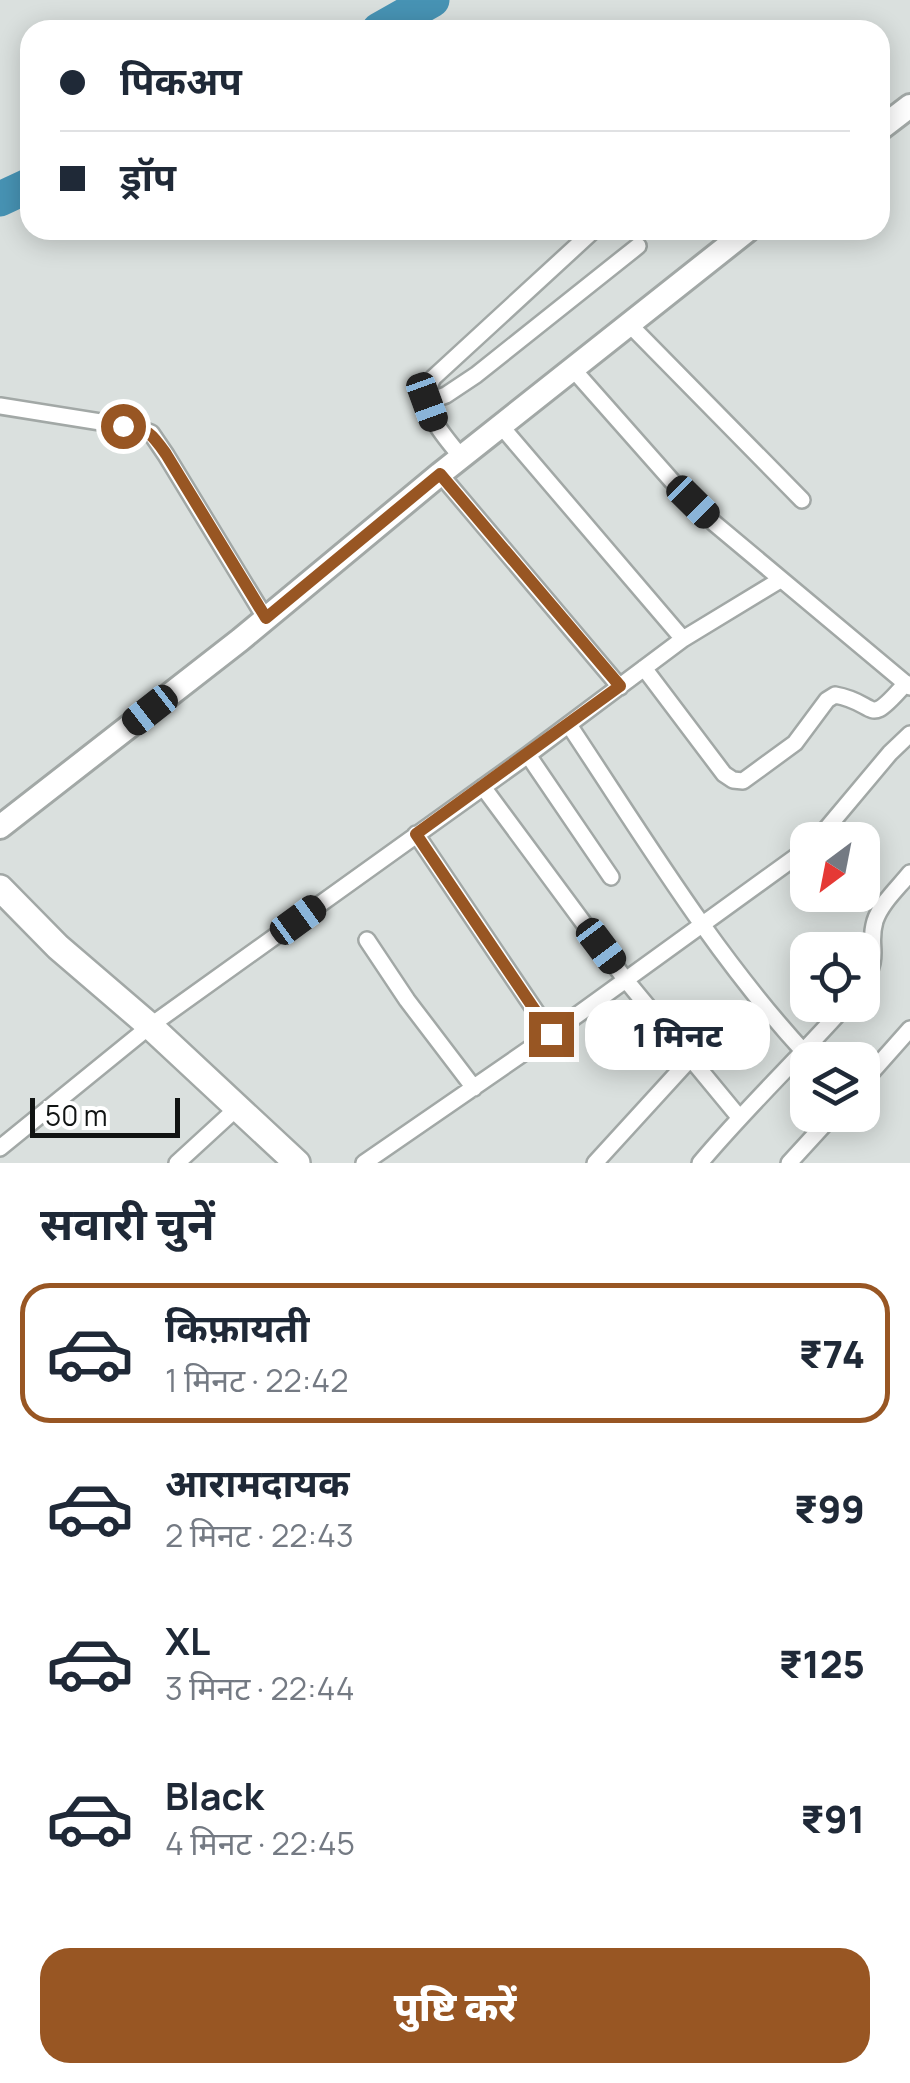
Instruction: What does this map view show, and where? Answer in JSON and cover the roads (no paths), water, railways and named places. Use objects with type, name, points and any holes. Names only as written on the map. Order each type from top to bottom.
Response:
[{"type":"main road","points":[[0,888],[58,947],[298,1163]]},
{"type":"street","points":[[890,121],[910,106]]},
{"type":"street","points":[[462,458],[435,424],[427,402],[428,388],[434,378],[583,240]]},
{"type":"street","points":[[0,827],[735,240]]},
{"type":"street","points":[[427,402],[446,396],[476,374],[638,246]]},
{"type":"street","points":[[629,324],[802,500]]},
{"type":"street","points":[[572,368],[727,535],[908,685],[876,711],[835,695],[794,743],[742,781],[724,774],[644,668]]},
{"type":"street","points":[[0,406],[151,432],[266,618]]},
{"type":"street","points":[[501,426],[683,639]]},
{"type":"street","points":[[440,474],[620,686]]},
{"type":"street","points":[[0,1148],[150,1026],[683,639],[780,580]]},
{"type":"street","points":[[568,725],[703,925],[763,1007],[795,1042]]},
{"type":"street","points":[[832,822],[890,752],[910,734]]},
{"type":"street","points":[[528,755],[611,878]]},
{"type":"street","points":[[482,787],[625,978],[740,1116]]},
{"type":"street","points":[[416,834],[551,1034]]},
{"type":"street","points":[[364,1163],[790,861]]},
{"type":"street","points":[[873,932],[876,917],[910,873]]},
{"type":"street","points":[[367,940],[474,1088]]},
{"type":"street","points":[[813,1042],[831,1022]]},
{"type":"street","points":[[880,1068],[904,1049],[910,1028]]},
{"type":"street","points":[[595,1163],[691,1058]]},
{"type":"street","points":[[700,1163],[790,1066]]},
{"type":"street","points":[[177,1163],[237,1108]]},
{"type":"street","points":[[788,1163],[817,1132]]},
{"type":"waterway","points":[[397,20],[432,0]]},
{"type":"waterway","points":[[0,199],[20,190]]}]
